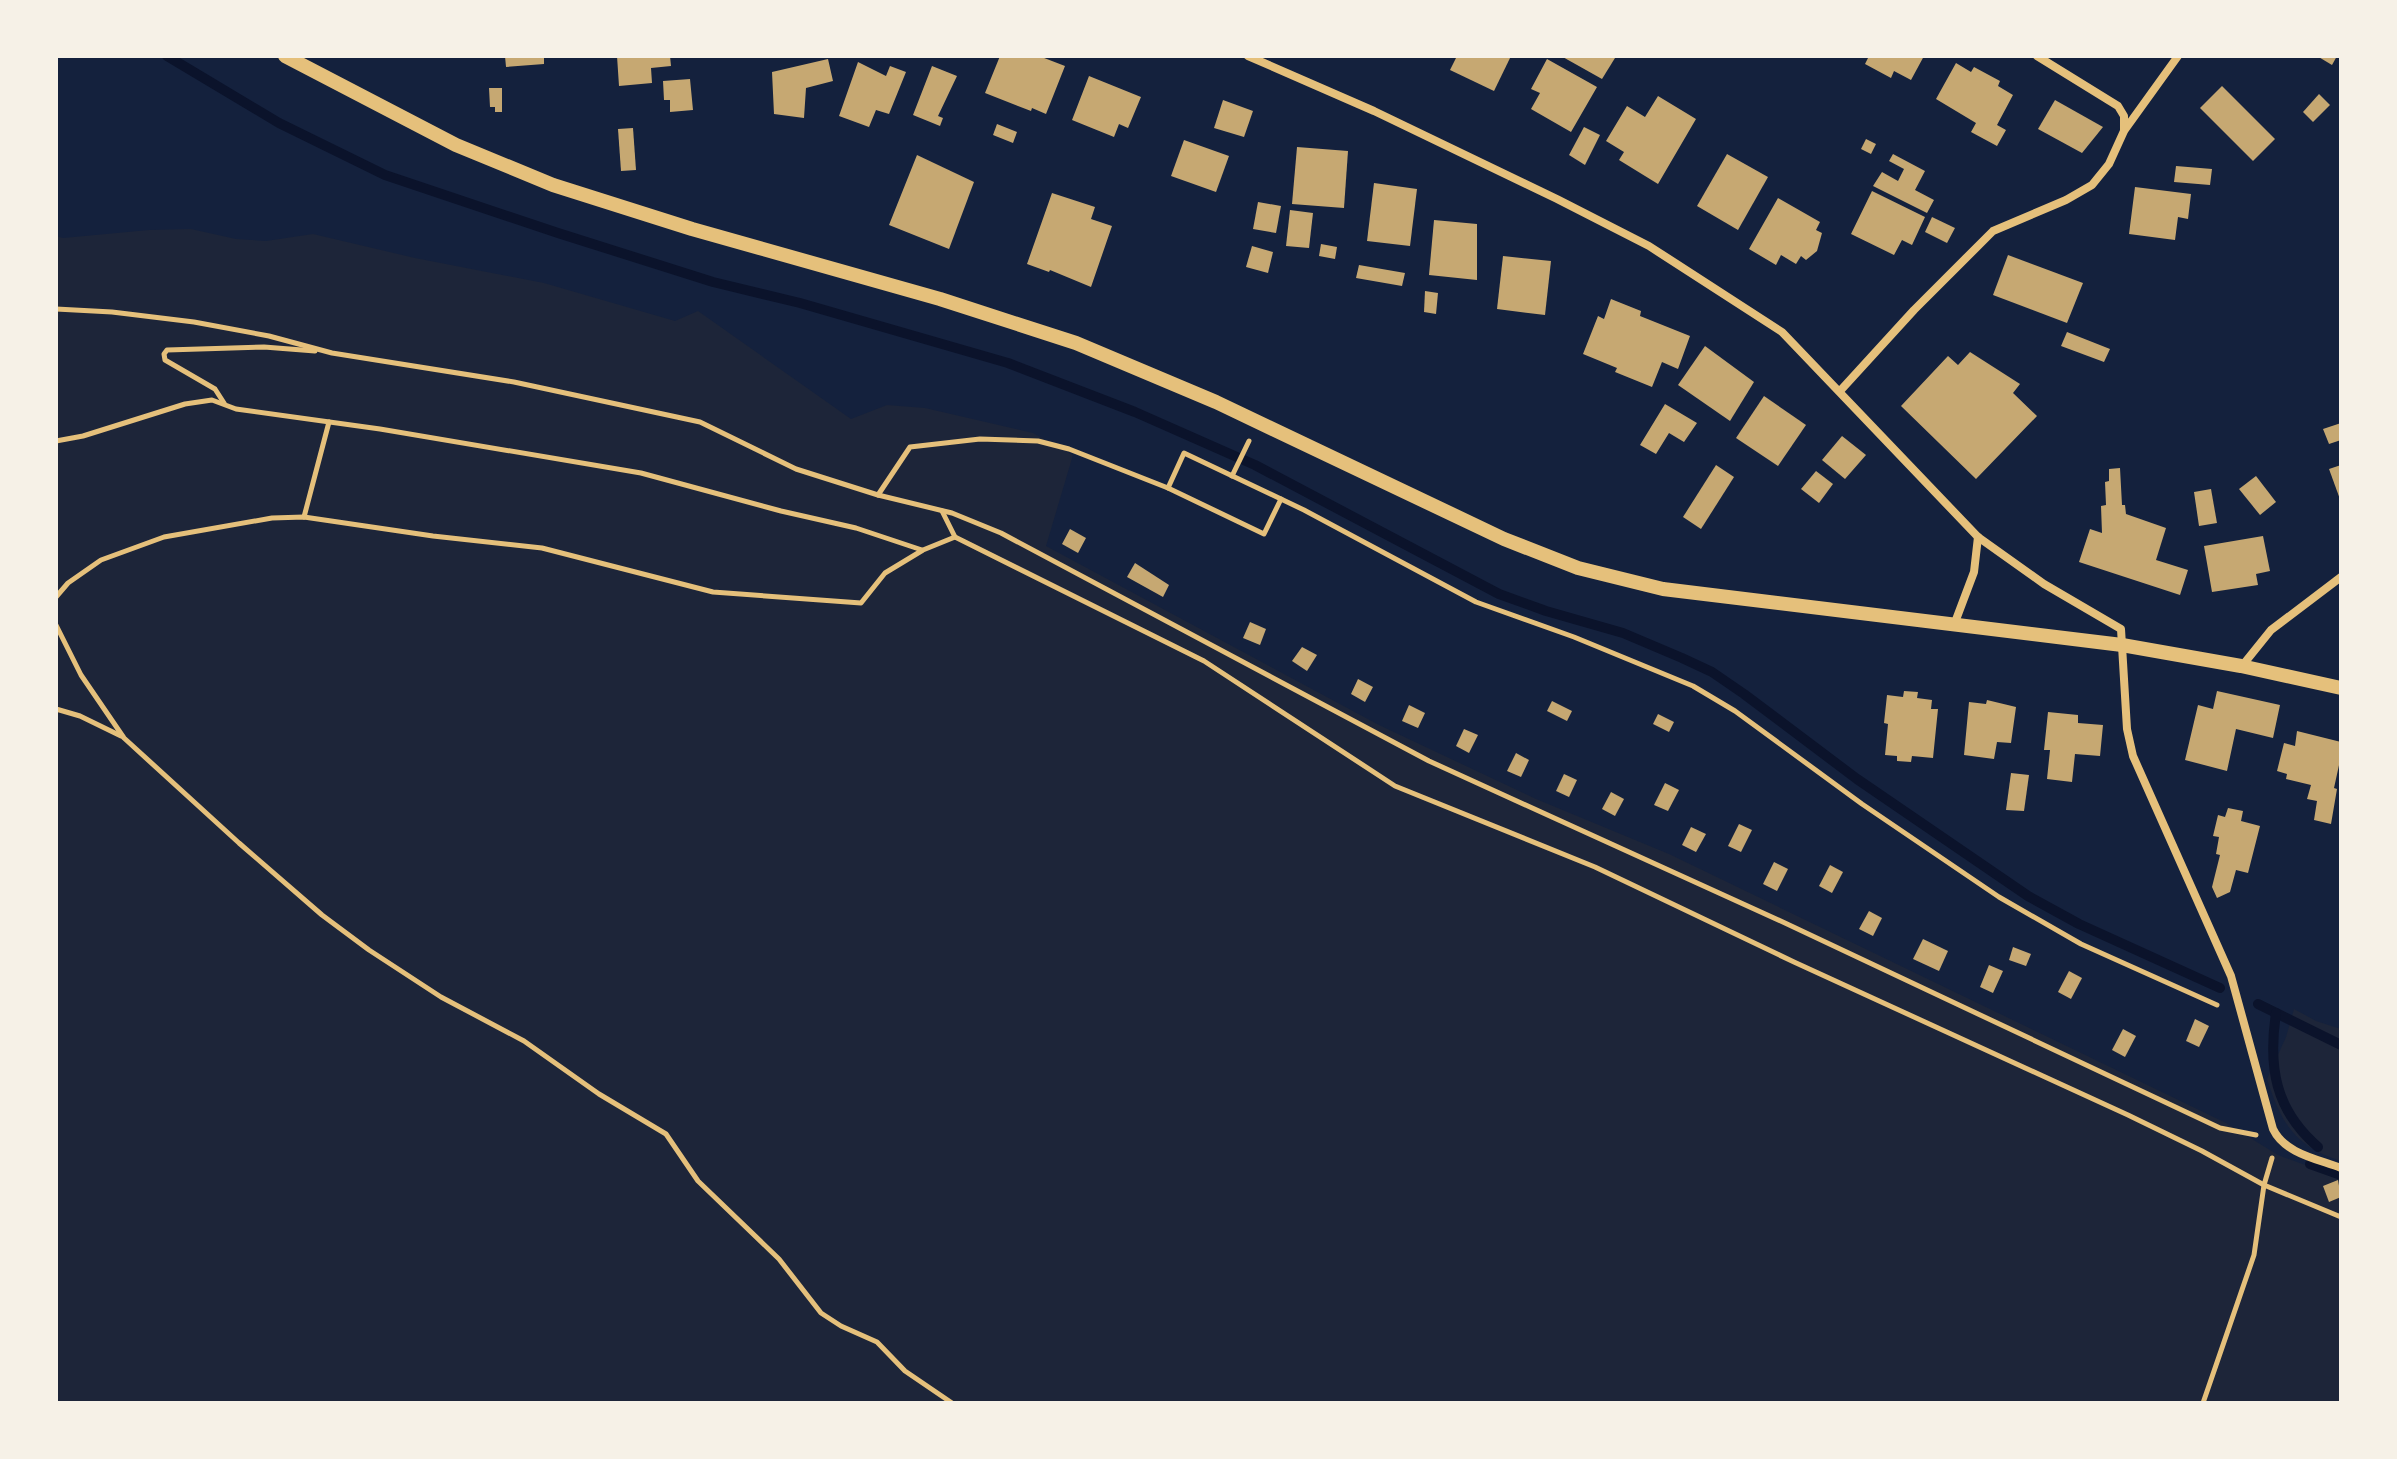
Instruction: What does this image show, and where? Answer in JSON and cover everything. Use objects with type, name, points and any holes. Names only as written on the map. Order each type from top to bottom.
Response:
[{"type":"street","points":[[285,56],[456,145],[553,185],[692,229],[940,299],[1076,343],[1216,402],[1504,539],[1578,568],[1663,589],[2122,645],[2341,688]]},
{"type":"street","points":[[1248,56],[1266,60],[1389,118],[1649,246],[1782,332],[1978,537],[2044,584],[2121,629],[2127,729],[2133,756],[2231,976],[2277,1138],[2299,1153],[2341,1168]]},
{"type":"street","points":[[1840,391],[1914,310],[1993,231],[2066,200],[2092,185],[2119,148],[2124,116],[2118,106],[2037,56]]},
{"type":"street","points":[[2124,131],[2178,56]]},
{"type":"street","points":[[1954,625],[1974,572],[1978,537]]},
{"type":"street","points":[[2241,666],[2271,630],[2341,577]]},
{"type":"path","points":[[56,309],[194,322],[269,336],[332,353]]},
{"type":"path","points":[[225,404],[215,389],[165,360],[167,350],[264,347],[332,353],[514,382],[700,422],[796,469],[878,495],[941,510],[1001,533],[1429,761],[1785,923],[2220,1128],[2277,1138]]},
{"type":"path","points":[[56,441],[83,436],[185,404],[212,400],[236,409],[641,473],[856,528],[923,550]]},
{"type":"path","points":[[304,517],[329,422]]},
{"type":"path","points":[[878,495],[910,447],[980,439],[1038,441],[1069,449],[1168,488],[1264,534],[1281,499]]},
{"type":"path","points":[[1232,476],[1249,441]]},
{"type":"path","points":[[1168,488],[1184,453],[1281,499],[1476,602],[1574,637],[1693,686],[1735,711],[1862,804],[2045,925],[2242,1017]]},
{"type":"path","points":[[941,510],[955,537],[1204,661],[1395,786],[1595,867],[1808,969],[2128,1115],[2264,1185],[2341,1217]]},
{"type":"path","points":[[56,597],[68,583],[101,560],[164,537],[272,518],[304,517],[542,548],[713,592],[861,603],[885,573],[923,550],[955,537]]},
{"type":"path","points":[[56,625],[81,675],[124,738],[239,843],[322,915],[369,950],[441,997],[524,1041],[599,1094],[666,1134],[698,1181],[779,1259],[821,1313],[877,1342],[905,1371],[952,1403]]},
{"type":"path","points":[[56,709],[80,716],[124,738]]},
{"type":"path","points":[[2203,1403],[2254,1255],[2264,1185]]},
{"type":"shaded area","points":[[191,229],[236,239],[266,241],[313,234],[544,283],[675,321],[698,311],[851,419],[887,405],[925,408],[1033,433],[1073,455],[1046,546],[1379,725],[1536,799],[1669,854],[2226,1123],[2278,1155],[2341,1178],[2341,1403],[56,1403],[56,236]]},
{"type":"shaded area","points":[[2294,1009],[2316,1021],[2341,1029],[2341,1161],[2301,1141],[2284,1121],[2267,1079],[2286,1037]]},
{"type":"building","points":[[505,56],[544,56],[544,64],[506,67]]},
{"type":"building","points":[[617,56],[670,56],[671,66],[651,68],[652,83],[619,86]]},
{"type":"building","points":[[1000,56],[1039,56],[1065,66],[1046,114],[985,93]]},
{"type":"building","points":[[1457,56],[1511,56],[1494,91],[1450,70]]},
{"type":"building","points":[[1561,56],[1612,56],[1615,58],[1602,79]]},
{"type":"building","points":[[1869,56],[1924,56],[1911,80],[1894,71],[1891,78],[1865,64]]},
{"type":"building","points":[[2317,56],[2337,56],[2332,65]]},
{"type":"building","points":[[828,59],[833,81],[806,88],[804,118],[774,114],[772,72]]},
{"type":"building","points":[[1547,59],[1597,87],[1571,132],[1531,109],[1540,93],[1531,89]]},
{"type":"building","points":[[858,62],[886,76],[890,66],[906,72],[889,114],[876,110],[869,127],[839,116]]},
{"type":"building","points":[[1956,63],[1971,72],[1974,67],[2000,81],[1998,86],[2013,95],[1997,125],[2006,130],[1997,146],[1971,132],[1976,123],[1936,99]]},
{"type":"building","points":[[932,66],[957,76],[938,116],[943,118],[940,126],[913,115]]},
{"type":"building","points":[[1089,76],[1141,97],[1128,128],[1119,124],[1114,137],[1072,120]]},
{"type":"building","points":[[690,79],[693,110],[670,112],[670,100],[664,100],[663,81]]},
{"type":"building","points":[[2222,86],[2275,139],[2253,161],[2200,108]]},
{"type":"building","points":[[489,88],[502,88],[502,112],[495,112],[495,107],[490,107]]},
{"type":"building","points":[[2319,94],[2330,105],[2313,122],[2303,112]]},
{"type":"building","points":[[1658,96],[1696,119],[1658,184],[1619,160],[1624,152],[1606,141],[1627,106],[1645,117]]},
{"type":"building","points":[[1223,100],[1253,111],[1244,137],[1214,128]]},
{"type":"building","points":[[2055,100],[2103,127],[2082,153],[2038,129]]},
{"type":"building","points":[[997,124],[1017,132],[1013,143],[993,135]]},
{"type":"building","points":[[1584,127],[1600,135],[1585,165],[1569,155]]},
{"type":"building","points":[[633,128],[636,170],[621,171],[618,129]]},
{"type":"building","points":[[1866,139],[1876,144],[1871,154],[1861,149]]},
{"type":"building","points":[[1184,140],[1229,156],[1216,192],[1171,176]]},
{"type":"building","points":[[1297,147],[1348,151],[1344,208],[1292,204]]},
{"type":"building","points":[[1727,154],[1768,177],[1738,230],[1697,206]]},
{"type":"building","points":[[1893,154],[1925,171],[1915,190],[1934,200],[1927,213],[1873,186],[1882,172],[1898,181],[1904,169],[1889,161]]},
{"type":"building","points":[[917,155],[974,182],[949,249],[889,225]]},
{"type":"building","points":[[2176,166],[2212,169],[2210,185],[2174,182]]},
{"type":"building","points":[[1374,183],[1417,189],[1410,246],[1367,241]]},
{"type":"building","points":[[2135,187],[2191,194],[2188,219],[2178,217],[2175,240],[2129,234]]},
{"type":"building","points":[[1872,191],[1925,217],[1912,245],[1902,240],[1894,255],[1851,234]]},
{"type":"building","points":[[1052,193],[1095,207],[1091,219],[1112,226],[1091,287],[1027,264]]},
{"type":"building","points":[[1778,198],[1820,222],[1816,230],[1822,233],[1817,251],[1806,260],[1801,256],[1796,264],[1781,255],[1776,265],[1749,249]]},
{"type":"building","points":[[1258,202],[1281,206],[1276,233],[1253,229]]},
{"type":"building","points":[[1290,210],[1313,213],[1309,248],[1286,246]]},
{"type":"building","points":[[1932,217],[1955,228],[1947,243],[1925,232]]},
{"type":"building","points":[[1434,220],[1477,224],[1477,280],[1429,275]]},
{"type":"building","points":[[1321,244],[1337,247],[1335,259],[1319,256]]},
{"type":"building","points":[[1252,246],[1273,252],[1268,273],[1246,267]]},
{"type":"building","points":[[2008,255],[2083,283],[2067,323],[1993,295]]},
{"type":"building","points":[[1503,256],[1551,261],[1545,315],[1497,309]]},
{"type":"building","points":[[1359,265],[1405,273],[1402,286],[1356,278]]},
{"type":"building","points":[[1425,291],[1438,293],[1436,314],[1424,312]]},
{"type":"building","points":[[1611,299],[1641,311],[1640,316],[1690,336],[1678,369],[1662,362],[1652,387],[1615,372],[1617,368],[1583,354],[1598,316],[1604,319]]},
{"type":"building","points":[[2067,332],[2110,349],[2104,362],[2061,346]]},
{"type":"building","points":[[1705,346],[1754,382],[1730,421],[1678,385]]},
{"type":"building","points":[[1970,352],[2020,384],[2013,393],[2037,416],[1976,479],[1901,406],[1948,356],[1958,365]]},
{"type":"building","points":[[1764,396],[1806,425],[1778,466],[1736,438]]},
{"type":"building","points":[[1665,404],[1697,423],[1684,442],[1669,433],[1656,454],[1640,445]]},
{"type":"building","points":[[2341,423],[2341,440],[2329,444],[2323,429]]},
{"type":"building","points":[[1842,436],[1866,455],[1845,479],[1822,460]]},
{"type":"building","points":[[1716,465],[1734,477],[1701,529],[1683,517]]},
{"type":"building","points":[[2341,465],[2341,502],[2329,469]]},
{"type":"building","points":[[2120,468],[2122,505],[2125,505],[2126,514],[2166,528],[2156,560],[2188,570],[2180,595],[2079,562],[2090,529],[2102,533],[2101,506],[2106,505],[2105,482],[2109,481],[2109,469]]},
{"type":"building","points":[[1816,471],[1833,484],[1819,503],[1801,489]]},
{"type":"building","points":[[2256,476],[2276,502],[2260,515],[2239,489]]},
{"type":"building","points":[[2211,489],[2217,523],[2199,526],[2194,492]]},
{"type":"building","points":[[1070,529],[1086,538],[1078,553],[1062,544]]},
{"type":"building","points":[[2263,536],[2270,571],[2256,574],[2258,585],[2212,592],[2204,546]]},
{"type":"building","points":[[1135,563],[1169,585],[1163,597],[1127,577]]},
{"type":"building","points":[[1250,622],[1266,629],[1260,645],[1243,638]]},
{"type":"building","points":[[1302,647],[1317,655],[1307,671],[1292,661]]},
{"type":"building","points":[[1358,679],[1373,687],[1365,702],[1351,694]]},
{"type":"building","points":[[1904,691],[1918,692],[1917,698],[1932,700],[1931,709],[1938,709],[1933,758],[1912,756],[1911,762],[1897,761],[1897,756],[1885,755],[1887,695],[1903,697]]},
{"type":"building","points":[[2217,691],[2280,705],[2273,738],[2236,729],[2227,771],[2185,760],[2198,705],[2213,709]]},
{"type":"building","points":[[1987,700],[2016,707],[2011,743],[1997,742],[1994,759],[1964,755],[1969,702],[1986,704]]},
{"type":"building","points":[[1552,701],[1572,711],[1567,721],[1547,711]]},
{"type":"building","points":[[1409,705],[1425,713],[1418,728],[1402,721]]},
{"type":"building","points":[[2048,712],[2078,715],[2078,723],[2103,725],[2100,756],[2075,754],[2072,782],[2047,779],[2050,750],[2044,750]]},
{"type":"building","points":[[1658,714],[1674,722],[1669,732],[1653,724]]},
{"type":"building","points":[[1464,729],[1478,735],[1469,753],[1456,746]]},
{"type":"building","points":[[2297,731],[2341,742],[2331,824],[2314,820],[2317,801],[2307,799],[2311,785],[2286,779],[2287,774],[2277,771],[2284,743],[2295,746]]},
{"type":"building","points":[[1516,753],[1529,760],[1521,777],[1507,771]]},
{"type":"building","points":[[2011,773],[2029,775],[2024,811],[2006,810]]},
{"type":"building","points":[[1564,774],[1577,780],[1569,797],[1556,791]]},
{"type":"building","points":[[1665,783],[1679,790],[1668,811],[1654,805]]},
{"type":"building","points":[[1611,792],[1624,799],[1615,816],[1602,809]]},
{"type":"building","points":[[2228,808],[2243,811],[2241,821],[2260,826],[2248,873],[2236,870],[2230,892],[2217,898],[2212,887],[2220,855],[2216,854],[2219,837],[2213,836],[2218,815],[2225,817]]},
{"type":"building","points":[[1739,824],[1752,830],[1741,852],[1728,846]]},
{"type":"building","points":[[1691,827],[1706,834],[1696,852],[1682,845]]},
{"type":"building","points":[[1774,862],[1788,869],[1777,891],[1763,884]]},
{"type":"building","points":[[1830,865],[1843,872],[1832,893],[1819,886]]},
{"type":"building","points":[[1869,911],[1882,918],[1873,936],[1859,929]]},
{"type":"building","points":[[1923,939],[1948,951],[1939,971],[1913,959]]},
{"type":"building","points":[[2013,947],[2031,954],[2026,966],[2009,960]]},
{"type":"building","points":[[1989,965],[2003,971],[1993,993],[1980,987]]},
{"type":"building","points":[[2069,971],[2082,978],[2071,999],[2058,992]]},
{"type":"building","points":[[2195,1019],[2209,1026],[2199,1047],[2186,1041]]},
{"type":"building","points":[[2123,1029],[2136,1036],[2125,1057],[2112,1050]]},
{"type":"building","points":[[2338,1180],[2341,1197],[2329,1202],[2323,1186]]},
{"type":"waterway","points":[[167,56],[279,123],[385,175],[713,282],[800,303],[1008,363],[1135,412],[1255,465],[1499,594],[1623,633],[1682,658],[1712,672],[1744,694],[1857,779],[2028,896],[2079,924],[2220,988]]},
{"type":"waterway","points":[[2258,1004],[2341,1045]]},
{"type":"waterway","points":[[2276,1013],[2273,1052],[2278,1086],[2292,1118],[2318,1147]]},
{"type":"waterway","points":[[2310,1164],[2341,1175]]}]
